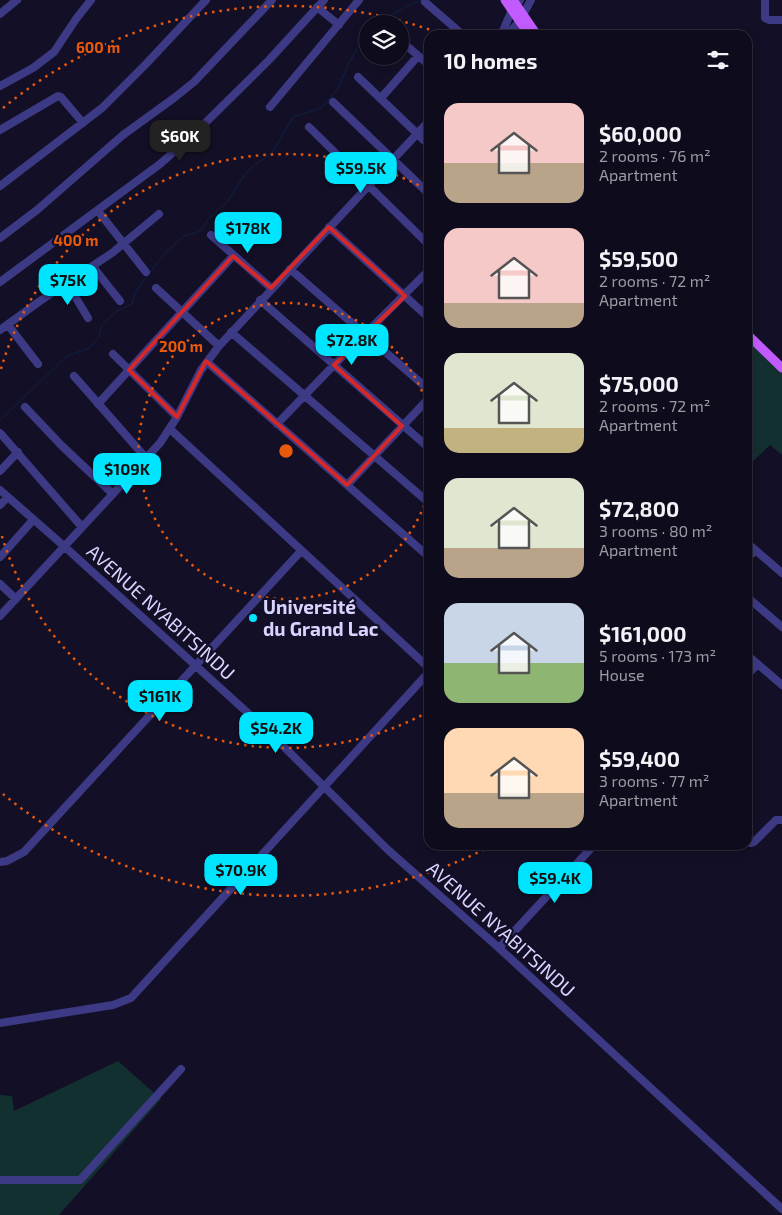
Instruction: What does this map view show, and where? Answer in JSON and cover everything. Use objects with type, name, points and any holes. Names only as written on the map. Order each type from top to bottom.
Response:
[{"type":"main road","points":[[505,0],[515,4],[527,30]]},
{"type":"main road","points":[[521,18],[532,30]]},
{"type":"main road","points":[[752,340],[782,368]]},
{"type":"street","points":[[0,14],[17,0]]},
{"type":"street","points":[[0,86],[33,68],[54,52],[91,0]]},
{"type":"street","points":[[0,186],[33,159],[83,123],[120,90],[206,0]]},
{"type":"street","points":[[0,238],[37,210],[123,135],[194,82],[272,0]]},
{"type":"street","points":[[0,282],[160,164],[268,60],[324,0]]},
{"type":"street","points":[[270,108],[339,26],[358,0]]},
{"type":"street","points":[[511,30],[521,18],[531,0]]},
{"type":"street","points":[[765,0],[766,18],[769,20],[782,20]]},
{"type":"street","points":[[425,2],[457,30]]},
{"type":"street","points":[[503,30],[515,4]]},
{"type":"street","points":[[317,7],[339,26]]},
{"type":"street","points":[[409,48],[424,61]]},
{"type":"street","points":[[381,98],[418,56]]},
{"type":"street","points":[[358,77],[424,139]]},
{"type":"street","points":[[0,130],[58,96],[61,97],[83,123]]},
{"type":"street","points":[[333,102],[424,189]]},
{"type":"street","points":[[309,127],[424,240]]},
{"type":"street","points":[[0,616],[160,443],[170,429],[207,362],[231,332],[424,127]]},
{"type":"street","points":[[98,211],[146,272]]},
{"type":"street","points":[[0,330],[67,283],[94,267],[159,214]]},
{"type":"street","points":[[329,227],[424,313]]},
{"type":"street","points":[[210,234],[271,288]]},
{"type":"street","points":[[98,404],[233,256]]},
{"type":"street","points":[[94,267],[120,301]]},
{"type":"street","points":[[290,269],[424,386]]},
{"type":"street","points":[[277,424],[424,275]]},
{"type":"street","points":[[67,283],[88,318]]},
{"type":"street","points":[[156,288],[219,346]]},
{"type":"street","points":[[260,300],[424,444]]},
{"type":"street","points":[[8,324],[38,364]]},
{"type":"street","points":[[231,332],[424,499]]},
{"type":"street","points":[[112,354],[177,416]]},
{"type":"street","points":[[207,362],[424,553]]},
{"type":"street","points":[[74,376],[146,458]]},
{"type":"street","points":[[347,485],[424,403]]},
{"type":"street","points":[[25,407],[62,446],[113,494]]},
{"type":"street","points":[[170,429],[424,665]]},
{"type":"street","points":[[0,433],[82,527]]},
{"type":"street","points":[[0,471],[18,452]]},
{"type":"street","name":"AVENUE NYABITSINDU","points":[[0,490],[65,546],[271,734],[388,849],[499,948],[782,1209]]},
{"type":"street","points":[[0,506],[8,497]]},
{"type":"street","points":[[0,557],[33,520]]},
{"type":"street","points":[[752,547],[782,573]]},
{"type":"street","points":[[752,553],[755,550]]},
{"type":"street","points":[[0,862],[7,862],[24,852],[301,551]]},
{"type":"street","points":[[0,584],[16,599]]},
{"type":"street","points":[[752,601],[782,627]]},
{"type":"street","points":[[752,659],[782,685]]},
{"type":"street","points":[[752,670],[758,664]]},
{"type":"street","points":[[0,1023],[113,1005],[131,998],[326,787],[424,676]]},
{"type":"street","points":[[752,843],[776,820],[782,820]]},
{"type":"street","points":[[499,948],[589,850]]},
{"type":"street","points":[[0,1180],[80,1180],[181,1069]]},
{"type":"highlighted area","points":[[329,227],[405,296],[334,365],[402,426],[347,485],[206,361],[177,417],[129,370],[233,256],[271,288]]},
{"type":"green space","points":[[752,345],[782,370],[782,455],[770,445],[752,462]]},
{"type":"green space","points":[[118,1061],[161,1099],[59,1215],[0,1215],[0,1095],[12,1096],[14,1111]]},
{"type":"waterway","points":[[391,15],[421,0]]},
{"type":"waterway","points":[[0,420],[67,356],[89,348],[99,337],[102,325],[117,311],[132,304],[138,288],[165,253],[184,236],[198,232],[203,228],[208,219],[228,201],[243,177],[252,167],[272,153],[293,117],[323,106],[337,90],[359,45]]},
{"type":"place","name":"Université du Grand Lac","points":[[253,618]]}]
